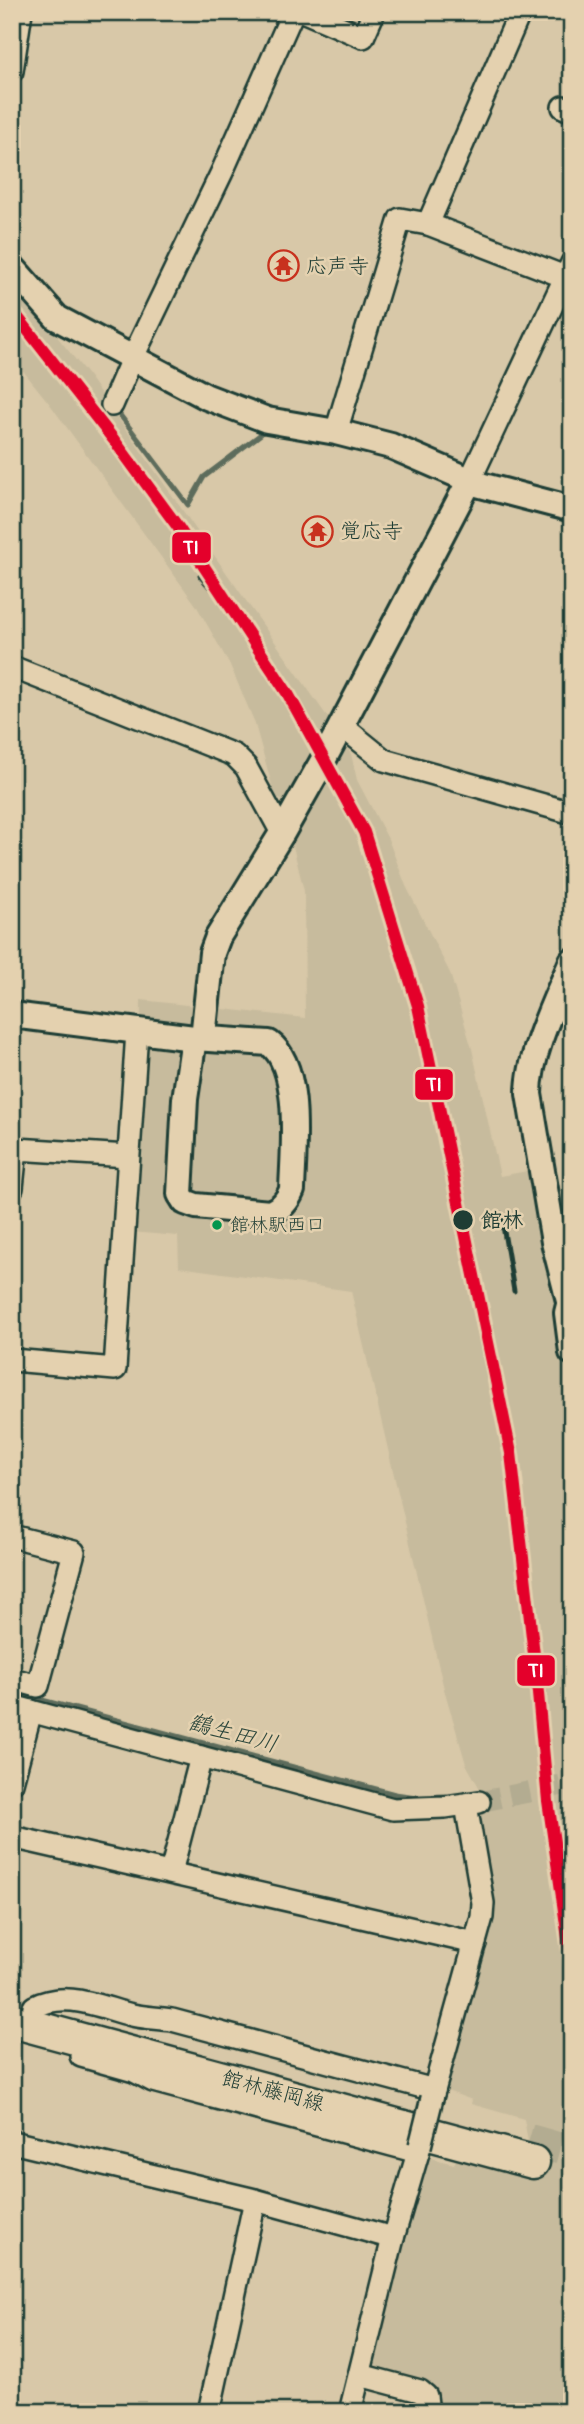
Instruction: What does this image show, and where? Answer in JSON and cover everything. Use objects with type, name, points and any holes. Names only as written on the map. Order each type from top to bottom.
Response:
[{"type":"main road","name":"館林藤岡線","points":[[23,2013],[531,2151]]},
{"type":"street","points":[[12,72],[21,12]]},
{"type":"street","points":[[113,405],[293,12]]},
{"type":"street","points":[[305,12],[363,37],[374,12]]},
{"type":"street","points":[[428,225],[520,12]]},
{"type":"street","points":[[12,1015],[199,1038],[269,1043],[283,1057],[295,1112],[292,1190],[288,1200],[270,1213],[196,1206],[185,1202],[180,1194],[185,1099],[199,1038],[212,953],[218,937],[282,833],[342,726],[469,482],[569,270],[428,225],[400,219],[336,432]]},
{"type":"street","points":[[12,267],[57,318],[206,397],[267,420],[336,432],[391,446],[469,482],[572,509]]},
{"type":"street","points":[[12,667],[234,755],[246,766],[282,833]]},
{"type":"street","points":[[342,726],[384,760],[572,813]]},
{"type":"street","points":[[572,961],[562,1010],[528,1078],[528,1094],[554,1242],[570,1297],[567,1321],[572,1352]]},
{"type":"street","points":[[12,1360],[115,1369],[137,1031]]},
{"type":"street","points":[[12,1188],[16,1149],[128,1156]]},
{"type":"street","points":[[553,1225],[572,1256]]},
{"type":"street","points":[[12,1679],[38,1686],[75,1552],[13,1540]]},
{"type":"street","points":[[12,1783],[22,1709],[393,1809],[473,1803],[484,1903],[349,2412]]},
{"type":"street","points":[[171,1872],[201,1757]]},
{"type":"street","points":[[12,1837],[475,1944]]},
{"type":"street","points":[[419,2149],[153,2081],[134,2071],[48,2046],[39,2038],[23,2013],[55,1998],[70,1998],[134,2015],[172,2020],[433,2094]]},
{"type":"street","points":[[12,2142],[255,2200],[393,2238]]},
{"type":"street","points":[[209,2412],[255,2200]]},
{"type":"street","points":[[360,2375],[420,2391],[426,2396],[428,2412]]},
{"type":"shaded area","points":[[12,280],[87,374],[331,722],[286,803],[275,796],[254,721],[230,665],[196,605],[49,403],[12,357]]},
{"type":"shaded area","points":[[347,746],[357,780],[388,839],[406,886],[450,973],[472,1049],[500,1176],[533,1170],[546,1239],[572,1237],[572,2412],[435,2412],[434,2389],[373,2371],[368,2364],[396,2251],[403,2249],[412,2217],[408,2209],[423,2156],[454,2164],[457,2157],[534,2177],[524,2119],[471,2104],[472,2100],[442,2089],[488,1915],[474,1814],[484,1811],[479,1787],[466,1764],[444,1689],[351,1291],[179,1267],[178,1236],[131,1232],[141,1000],[305,1018],[304,891],[291,838],[342,748]]},
{"type":"waterway","points":[[120,415],[188,505],[204,477],[261,434]]},
{"type":"waterway","name":"鶴生田川","points":[[12,1692],[395,1794],[416,1797],[446,1796]]},
{"type":"tunnel","points":[[479,1802],[572,1783]]},
{"type":"tunnel","points":[[529,2140],[572,2152]]},
{"type":"railway","points":[[200,576],[253,639]]},
{"type":"railway","points":[[501,1214],[514,1291]]},
{"type":"transit line","name":"TI","points":[[12,310],[178,527],[288,694],[364,832],[418,1006],[511,1453],[548,1801],[572,1966]]},
{"type":"place","name":"応声寺","points":[[283,266]]},
{"type":"place","name":"覚応寺","points":[[317,531]]},
{"type":"place","name":"館林","points":[[463,1220]]},
{"type":"place","name":"館林駅西口","points":[[217,1225]]}]
